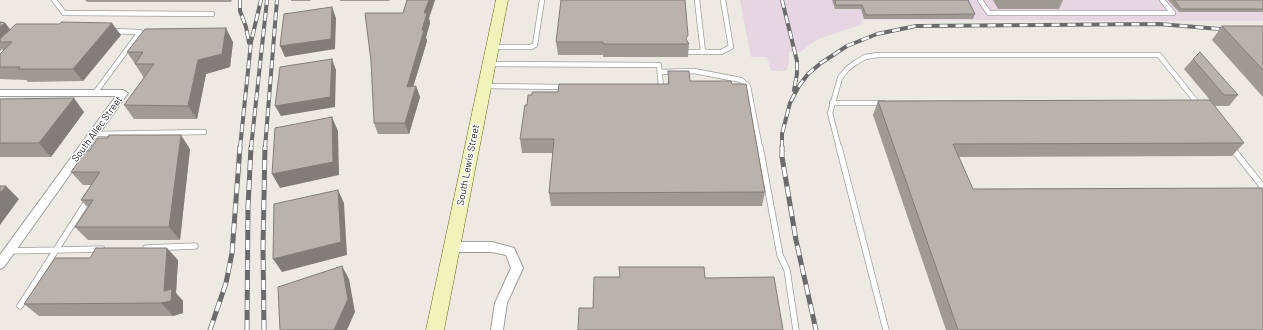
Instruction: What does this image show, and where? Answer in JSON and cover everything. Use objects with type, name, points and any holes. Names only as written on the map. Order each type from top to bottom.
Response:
[{"type":"main road","name":"South Lewis Street","points":[[435,330],[502,0]]},
{"type":"street","name":"South Allec Street","points":[[0,94],[123,93],[0,264]]},
{"type":"street","points":[[452,247],[492,247],[510,251],[517,268],[501,303],[497,330]]},
{"type":"lane","points":[[54,0],[64,13],[212,14]]},
{"type":"lane","points":[[492,47],[531,47],[535,45],[542,0]]},
{"type":"lane","points":[[697,0],[703,52]]},
{"type":"lane","points":[[689,52],[721,52],[730,47],[723,0]]},
{"type":"lane","points":[[980,0],[989,13],[1173,13],[1162,0]]},
{"type":"lane","points":[[103,31],[148,32]]},
{"type":"lane","points":[[95,93],[140,32]]},
{"type":"lane","points":[[886,330],[831,123],[830,113],[832,103],[840,78],[846,69],[865,57],[878,55],[1159,55],[1200,108]]},
{"type":"lane","points":[[489,64],[659,65],[661,87],[654,88]]},
{"type":"lane","points":[[660,72],[694,71],[741,80],[748,86],[780,255],[787,270],[796,330]]},
{"type":"lane","points":[[484,86],[572,88]]},
{"type":"lane","points":[[1188,102],[1196,102]]},
{"type":"lane","points":[[832,103],[887,103]]},
{"type":"lane","points":[[94,134],[204,132]]},
{"type":"lane","points":[[1230,144],[1263,187]]},
{"type":"lane","points":[[20,306],[89,200]]},
{"type":"lane","points":[[141,248],[194,246]]},
{"type":"lane","points":[[9,251],[110,249]]},
{"type":"shaded area","points":[[740,0],[1263,0],[1263,21],[862,20],[863,24],[818,39],[800,52],[789,52],[789,62],[786,71],[771,71],[767,57],[751,57]]},
{"type":"building","points":[[407,0],[429,0],[424,13],[427,13],[422,30],[424,30],[407,87],[416,86],[405,123],[374,123],[371,61],[365,13],[403,13]]},
{"type":"building","points":[[561,0],[685,0],[688,35],[686,39],[689,44],[603,44],[603,42],[556,42]]},
{"type":"building","points":[[835,0],[968,0],[975,14],[866,15],[862,5],[836,5]]},
{"type":"building","points":[[1174,0],[1263,0],[1263,9],[1181,9]]},
{"type":"building","points":[[332,7],[331,39],[280,46],[284,14]]},
{"type":"building","points":[[0,22],[5,23],[0,27]]},
{"type":"building","points":[[62,22],[112,23],[73,69],[18,69],[20,67],[0,67],[0,54],[12,42],[0,42],[0,39],[16,24],[59,24]]},
{"type":"building","points":[[1222,26],[1263,26],[1263,70]]},
{"type":"building","points":[[226,28],[222,54],[198,60],[188,106],[124,105],[154,64],[135,64],[143,52],[127,52],[145,29]]},
{"type":"building","points":[[1200,52],[1238,95],[1224,95],[1193,59]]},
{"type":"building","points":[[332,59],[330,97],[275,106],[280,67]]},
{"type":"building","points":[[668,71],[689,71],[690,81],[731,81],[732,84],[746,84],[765,192],[549,193],[554,139],[520,139],[528,95],[532,95],[532,92],[558,92],[559,84],[669,84]]},
{"type":"building","points":[[74,98],[39,143],[0,143],[0,99]]},
{"type":"building","points":[[1210,100],[1244,143],[953,144],[973,189],[1263,188],[1263,330],[958,330],[878,101]]},
{"type":"building","points":[[332,117],[333,162],[272,174],[275,128]]},
{"type":"building","points":[[109,135],[181,135],[169,227],[75,227],[93,200],[81,200],[100,172],[71,172],[86,151],[89,151],[98,138],[108,138]]},
{"type":"building","points":[[0,186],[6,186],[0,193]]},
{"type":"building","points":[[338,190],[341,242],[273,259],[274,204]]},
{"type":"building","points":[[96,248],[167,248],[164,291],[172,289],[171,301],[161,303],[24,304],[55,258],[90,258]]},
{"type":"building","points":[[342,266],[348,299],[334,330],[280,330],[278,287]]},
{"type":"building","points":[[619,267],[704,267],[705,278],[774,277],[783,330],[578,330],[579,308],[593,308],[594,277],[620,277]]},
{"type":"railway","points":[[240,0],[240,11],[246,27],[249,43]]},
{"type":"railway","points":[[240,148],[251,42],[261,0]]},
{"type":"railway","points":[[251,148],[267,0]]},
{"type":"railway","points":[[265,148],[277,0]]},
{"type":"railway","points":[[782,0],[797,61],[797,74],[794,90]]},
{"type":"railway","points":[[816,330],[796,240],[782,157],[782,134],[790,103],[799,86],[808,74],[821,63],[847,46],[877,34],[916,26],[1159,24],[1232,30]]},
{"type":"railway","points":[[210,330],[226,283],[232,253],[240,147]]},
{"type":"railway","points":[[247,330],[248,207],[251,147]]},
{"type":"railway","points":[[264,330],[263,246],[265,147]]}]
